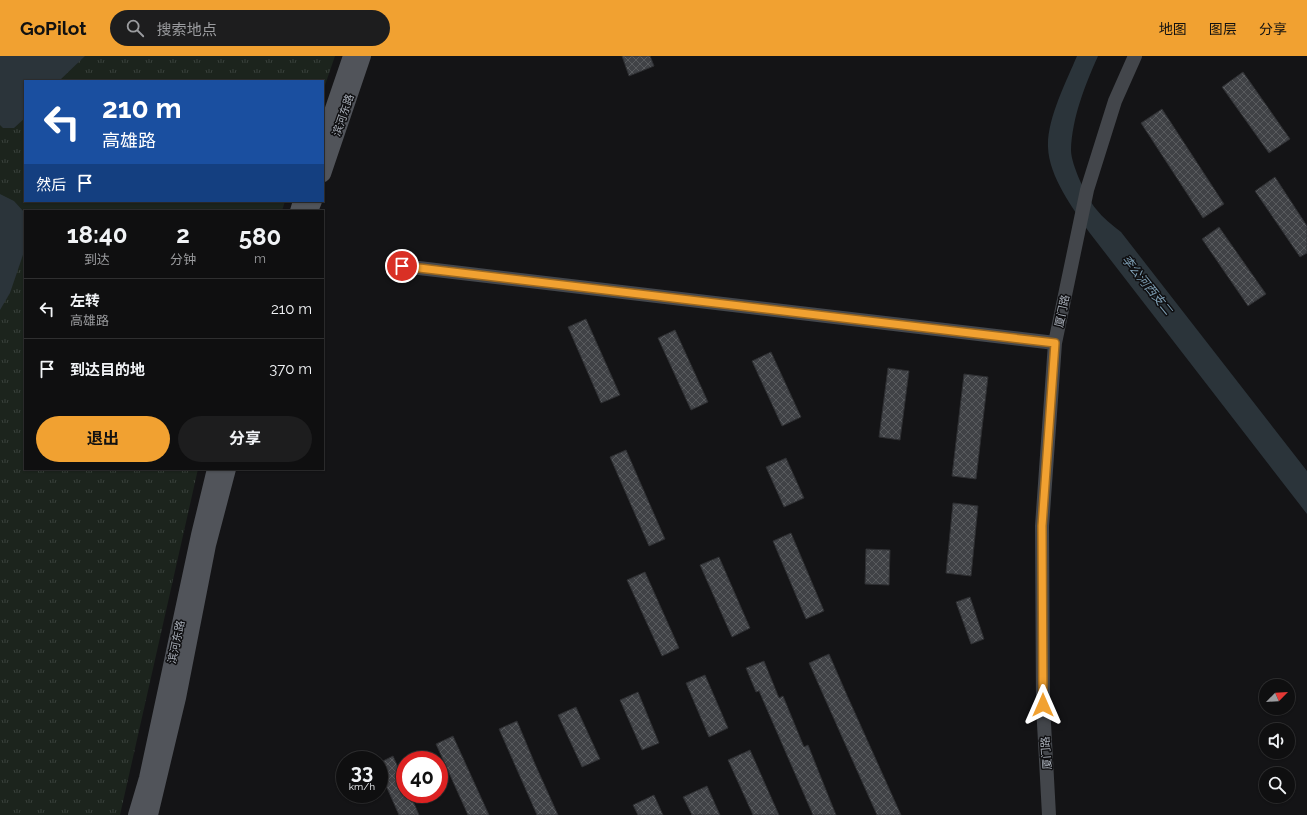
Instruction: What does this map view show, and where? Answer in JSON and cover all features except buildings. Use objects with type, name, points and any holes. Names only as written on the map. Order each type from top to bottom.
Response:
[{"type":"main road","name":"滨河东路","points":[[324,135],[350,56]]},
{"type":"main road","name":"滨河东路","points":[[324,171],[363,56]]},
{"type":"main road","name":"滨河东路","points":[[136,815],[147,778],[199,535],[215,470]]},
{"type":"main road","name":"滨河东路","points":[[150,815],[178,698],[208,544],[228,470]]},
{"type":"street","name":"厦门路","points":[[1049,815],[1043,705],[1042,526],[1055,343],[1087,190],[1115,101],[1135,56]]},
{"type":"street","points":[[402,266],[1055,343]]},
{"type":"green space","points":[[0,56],[335,56],[324,88],[324,80],[24,80],[24,202],[285,202],[282,210],[24,210],[24,470],[198,470],[120,815],[0,815]]},
{"type":"water","points":[[0,56],[85,56],[60,80],[24,80],[24,119],[14,128],[3,128],[0,125]]},
{"type":"water","name":"李公河西支二","points":[[1077,56],[1098,56],[1088,78],[1080,102],[1072,138],[1072,156],[1084,189],[1092,204],[1121,232],[1307,471],[1307,514],[1089,232],[1057,181],[1049,158],[1049,136],[1058,101]]},
{"type":"water","points":[[0,194],[14,201],[24,212],[24,252],[10,293],[0,310]]},
{"type":"route","points":[[402,266],[1055,343],[1042,526],[1043,705]]}]
